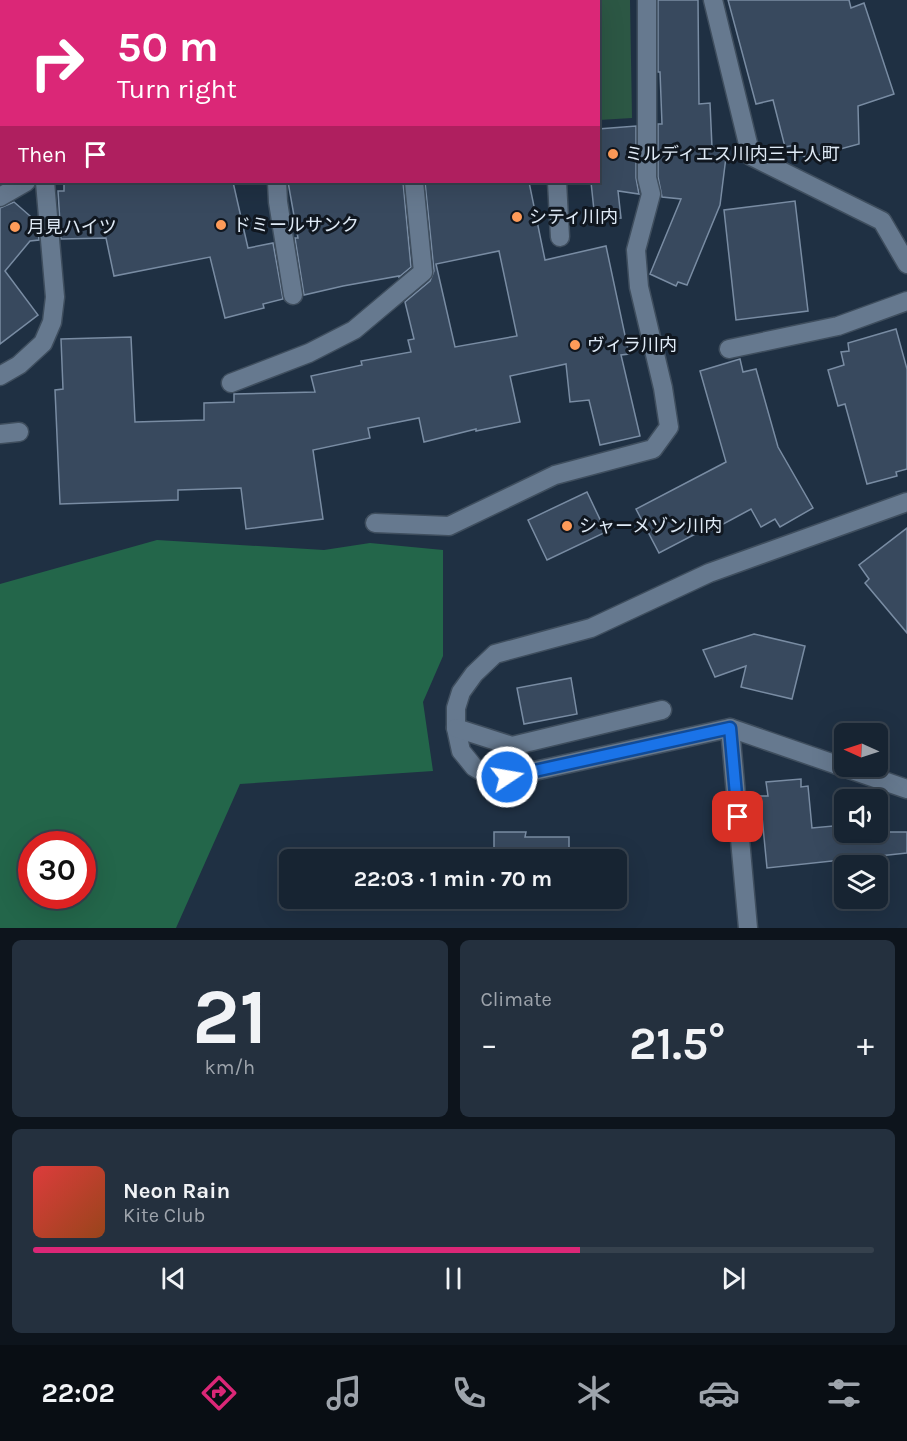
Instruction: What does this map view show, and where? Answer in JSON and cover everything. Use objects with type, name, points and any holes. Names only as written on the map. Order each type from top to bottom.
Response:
[{"type":"street","points":[[375,524],[449,526],[555,475],[652,449],[669,427],[663,388],[639,287],[636,250],[651,194],[647,178],[647,0]]},
{"type":"street","points":[[713,0],[752,156],[882,221],[907,264]]},
{"type":"street","points":[[0,197],[24,183]]},
{"type":"street","points":[[0,376],[19,365],[43,344],[52,322],[55,297],[45,183]]},
{"type":"street","points":[[277,183],[293,294]]},
{"type":"street","points":[[231,383],[309,353],[354,330],[423,272],[414,183]]},
{"type":"street","points":[[557,183],[560,237]]},
{"type":"street","points":[[729,349],[838,327],[907,301]]},
{"type":"street","points":[[0,434],[20,432]]},
{"type":"street","points":[[907,502],[708,573],[591,628],[495,654],[474,674],[461,692],[456,708],[456,729],[461,751],[474,767],[491,777],[507,777],[730,728],[907,789]]},
{"type":"street","points":[[456,729],[512,746],[662,710]]},
{"type":"street","points":[[730,728],[748,928]]},
{"type":"green space","points":[[600,0],[630,0],[632,118],[600,120]]},
{"type":"green space","points":[[157,540],[324,550],[370,543],[443,550],[443,656],[423,702],[433,771],[240,784],[176,928],[0,928],[0,584]]},
{"type":"building","points":[[658,0],[698,0],[699,104],[710,103],[712,147],[727,149],[720,205],[687,285],[678,282],[676,286],[650,274],[681,199],[662,197],[658,177],[658,124],[662,124],[660,72],[658,72]]},
{"type":"building","points":[[728,0],[849,0],[851,8],[864,3],[894,94],[858,106],[859,144],[807,158],[797,152],[796,145],[785,147],[773,100],[756,104]]},
{"type":"building","name":"ミルディエス川内三十人町","points":[[636,126],[636,178],[639,194],[618,191],[621,218],[595,220],[591,183],[600,183],[600,129]]},
{"type":"building","points":[[64,183],[233,183],[248,248],[273,243],[283,299],[263,304],[264,308],[225,318],[210,257],[114,276],[106,238],[61,239],[58,191],[64,191]]},
{"type":"building","points":[[288,183],[403,183],[411,267],[399,277],[304,295],[295,238],[298,238]]},
{"type":"building","points":[[425,183],[529,183],[545,260],[606,246],[629,354],[621,355],[640,436],[600,445],[589,400],[570,402],[566,364],[510,376],[520,422],[476,431],[476,429],[424,442],[419,418],[368,428],[370,438],[313,450],[323,519],[246,529],[241,488],[178,490],[178,500],[60,504],[55,390],[63,389],[61,339],[131,337],[135,422],[204,420],[204,403],[234,402],[234,394],[315,392],[311,376],[362,365],[361,361],[411,352],[408,340],[414,339],[405,302],[430,281],[434,271]],"holes":[[[499,251],[517,336],[455,347],[436,264]]]},
{"type":"building","points":[[795,201],[808,311],[736,320],[724,210]]},
{"type":"building","points":[[14,202],[37,222],[39,240],[30,241],[5,271],[38,315],[0,344],[0,208]]},
{"type":"building","points":[[896,329],[907,369],[907,469],[896,472],[897,476],[867,484],[845,404],[838,406],[828,370],[844,365],[841,352],[849,351],[848,343]]},
{"type":"building","points":[[740,359],[743,372],[756,369],[778,447],[813,508],[780,527],[775,519],[761,527],[751,509],[703,535],[701,531],[659,553],[636,509],[726,462],[700,371]]},
{"type":"building","name":"シャーメゾン川内","points":[[587,492],[606,532],[547,560],[528,520]]},
{"type":"building","points":[[907,528],[907,633],[865,583],[869,579],[859,565]]},
{"type":"building","points":[[754,634],[805,646],[792,699],[741,687],[746,666],[715,677],[703,650]]},
{"type":"building","points":[[571,678],[577,714],[524,724],[517,688]]},
{"type":"building","points":[[801,779],[801,787],[808,786],[812,828],[834,826],[834,843],[888,843],[888,832],[907,832],[907,853],[834,855],[834,861],[767,868],[760,796],[768,796],[766,782]]},
{"type":"building","points":[[494,832],[526,832],[525,837],[569,837],[569,849],[494,849]]},
{"type":"place","name":"ミルディエス川内三十人町","points":[[613,154]]},
{"type":"place","name":"シティ川内","points":[[517,217]]},
{"type":"place","name":"ドミールサンク","points":[[221,225]]},
{"type":"place","name":"月見ハイツ","points":[[15,227]]},
{"type":"place","name":"ヴィラ川内","points":[[575,345]]},
{"type":"place","name":"シャーメゾン川内","points":[[567,526]]},
{"type":"route","points":[[507,777],[730,728],[738,817]]}]
